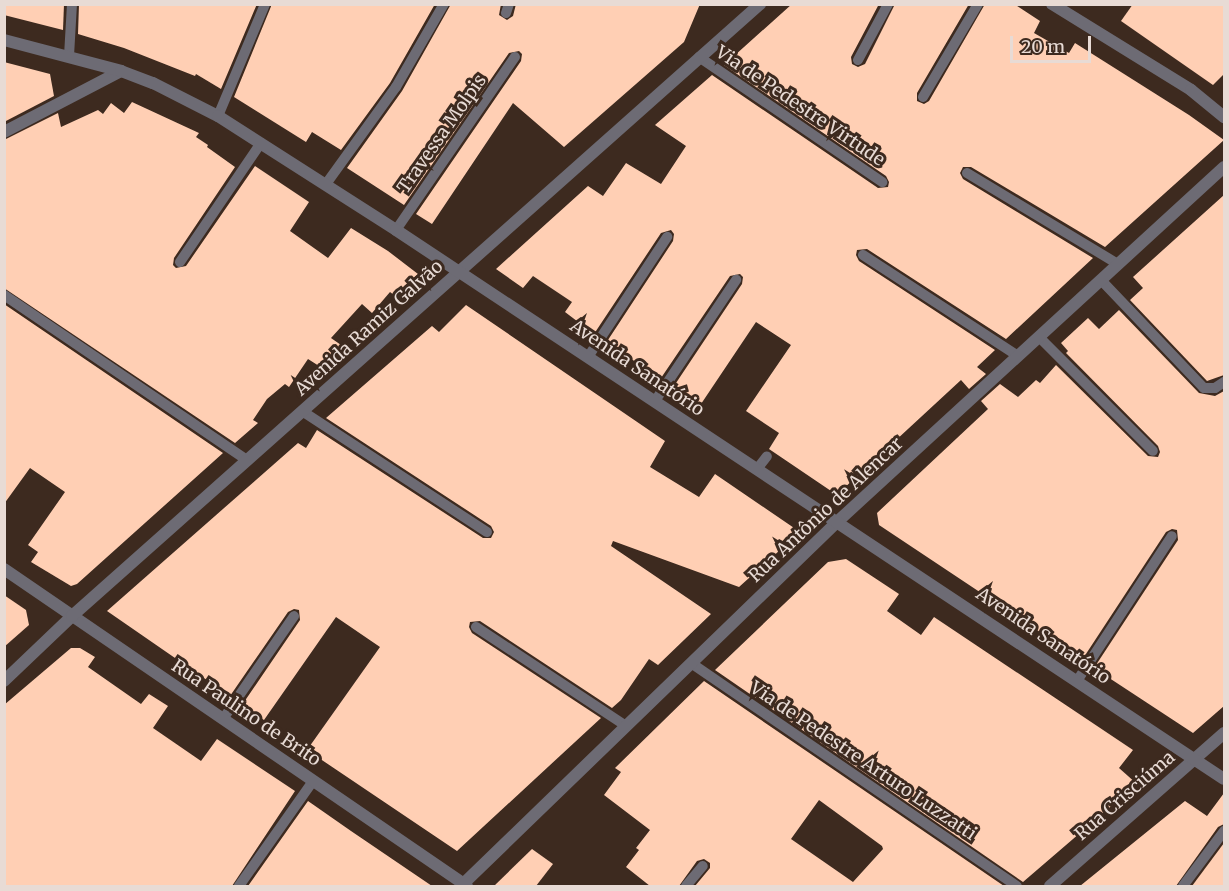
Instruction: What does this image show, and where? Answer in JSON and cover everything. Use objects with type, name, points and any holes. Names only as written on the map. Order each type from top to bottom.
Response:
[{"type":"street","name":"Avenida Ramiz Galvão","points":[[4,681],[72,616],[760,4]]},
{"type":"street","points":[[1052,4],[1191,90],[1224,117]]},
{"type":"street","name":"Avenida Sanatório","points":[[4,40],[121,71],[153,83],[218,116],[459,271],[1224,779]]},
{"type":"street","points":[[4,132],[121,71]]},
{"type":"street","name":"Rua Antônio de Alencar","points":[[464,886],[837,522],[1224,167]]},
{"type":"street","name":"Rua Paulino de Brito","points":[[4,570],[464,886]]},
{"type":"street","name":"Rua Crisciúma","points":[[1050,886],[1224,733]]},
{"type":"lane","points":[[69,56],[72,4]]},
{"type":"lane","points":[[218,116],[265,4]]},
{"type":"lane","points":[[326,184],[396,87],[444,4]]},
{"type":"lane","points":[[858,60],[888,4]]},
{"type":"lane","points":[[923,97],[978,4]]},
{"type":"lane","name":"Travessa Molpis","points":[[396,230],[515,57]]},
{"type":"lane","name":"Via de Pedestre Virtude","points":[[699,57],[882,182]]},
{"type":"lane","points":[[180,262],[261,143]]},
{"type":"lane","points":[[967,173],[1118,264]]},
{"type":"lane","points":[[588,357],[667,237]]},
{"type":"lane","points":[[863,255],[1018,356]]},
{"type":"lane","points":[[655,401],[736,280]]},
{"type":"lane","points":[[1101,280],[1204,388],[1215,388],[1224,382]]},
{"type":"lane","points":[[4,295],[247,460]]},
{"type":"lane","points":[[1039,337],[1153,451]]},
{"type":"lane","points":[[302,411],[487,532]]},
{"type":"lane","points":[[757,469],[767,456]]},
{"type":"lane","points":[[1077,681],[1172,536]]},
{"type":"lane","points":[[222,719],[294,616]]},
{"type":"lane","points":[[476,627],[626,726]]},
{"type":"lane","name":"Via de Pedestre Arturo Luzzatti","points":[[691,663],[1017,886]]},
{"type":"lane","points":[[239,886],[313,781]]},
{"type":"lane","points":[[1183,886],[1224,831]]},
{"type":"lane","points":[[686,886],[703,866]]},
{"type":"building","points":[[4,4],[64,4],[63,30],[4,15]]},
{"type":"building","points":[[79,4],[257,4],[221,89],[196,74],[195,76],[124,48],[78,34]]},
{"type":"building","points":[[272,4],[435,4],[390,83],[341,150],[312,132],[306,142],[234,97]]},
{"type":"building","points":[[451,4],[501,4],[499,15],[507,20],[513,16],[516,4],[700,4],[684,42],[564,147],[513,103],[432,224],[416,214],[521,61],[522,54],[519,51],[509,53],[404,205],[347,168],[402,91]]},
{"type":"building","points":[[792,4],[879,4],[851,57],[852,64],[858,67],[865,64],[895,4],[969,4],[917,93],[917,101],[924,104],[929,101],[985,4],[1014,4],[1040,21],[1034,33],[1069,53],[1075,43],[1189,115],[1224,140],[1105,247],[971,167],[963,167],[960,173],[963,179],[1093,258],[1006,339],[867,249],[857,250],[856,255],[859,261],[995,350],[977,367],[986,374],[969,389],[961,380],[842,490],[834,493],[769,449],[779,433],[746,411],[791,345],[756,322],[701,404],[674,386],[742,284],[743,277],[740,274],[730,276],[661,378],[606,343],[673,241],[674,234],[671,230],[661,233],[594,334],[565,312],[572,302],[533,276],[523,288],[496,269],[588,186],[603,196],[626,163],[661,184],[686,146],[655,125],[712,75],[878,188],[888,187],[889,182],[886,176],[724,65]]},
{"type":"building","points":[[1133,4],[1224,4],[1224,74],[1213,85],[1121,21]]},
{"type":"building","points":[[4,62],[50,74],[54,96],[4,122]]},
{"type":"building","points":[[132,102],[199,133],[196,137],[235,167],[174,258],[173,265],[176,268],[186,266],[255,166],[309,202],[290,231],[328,258],[351,228],[388,251],[418,274],[394,295],[390,292],[372,313],[362,304],[331,338],[341,345],[319,366],[308,359],[289,387],[285,384],[267,399],[253,420],[258,423],[235,443],[4,288],[4,140],[58,113],[61,127],[98,110],[103,114],[111,103],[124,113]]},
{"type":"building","points":[[1224,195],[1224,375],[1207,381],[1130,300],[1143,288],[1133,277]]},
{"type":"building","points":[[4,304],[223,453],[77,584],[71,586],[31,562],[38,552],[28,545],[65,492],[30,468],[4,504]]},
{"type":"building","points":[[466,305],[665,441],[650,467],[699,497],[715,474],[800,532],[739,587],[613,541],[611,546],[711,614],[658,665],[649,659],[621,700],[612,708],[480,621],[470,622],[469,627],[472,633],[601,718],[457,851],[307,750],[380,647],[336,617],[264,720],[242,705],[300,620],[299,610],[294,609],[288,612],[230,696],[107,611],[298,443],[306,448],[317,430],[483,538],[491,538],[494,532],[491,526],[326,418],[432,326],[439,332]]},
{"type":"building","points":[[1119,310],[1199,393],[1215,396],[1224,391],[1224,706],[1193,733],[1094,668],[1178,540],[1177,530],[1172,529],[1166,532],[1082,660],[879,525],[877,513],[988,409],[981,401],[1000,384],[1018,397],[1036,380],[1040,383],[1056,365],[1148,456],[1158,457],[1160,452],[1158,446],[1066,353],[1068,351],[1061,343],[1088,318],[1099,329]]},
{"type":"building","points":[[846,559],[899,594],[887,611],[921,635],[934,617],[1133,750],[1119,768],[1137,784],[1023,882],[715,670],[828,562]]},
{"type":"building","points":[[4,595],[26,610],[29,625],[4,647]]},
{"type":"building","points":[[71,648],[80,648],[95,657],[88,667],[141,704],[149,694],[168,706],[153,728],[201,761],[217,739],[295,791],[232,886],[4,886],[4,705]]},
{"type":"building","points":[[704,681],[1004,886],[695,886],[710,868],[710,863],[704,859],[697,861],[679,886],[650,886],[626,867],[639,850],[636,848],[650,830],[604,795],[621,772],[615,768]],"holes":[[[819,800],[883,849],[853,882],[791,839]]]},
{"type":"building","points":[[1224,793],[1224,824],[1218,827],[1176,886],[1080,886],[1185,801],[1207,816]]},
{"type":"building","points":[[308,801],[351,831],[432,886],[248,886]]},
{"type":"building","points":[[1224,843],[1224,886],[1192,886]]},
{"type":"building","points":[[532,849],[553,864],[536,886],[494,886]]}]
